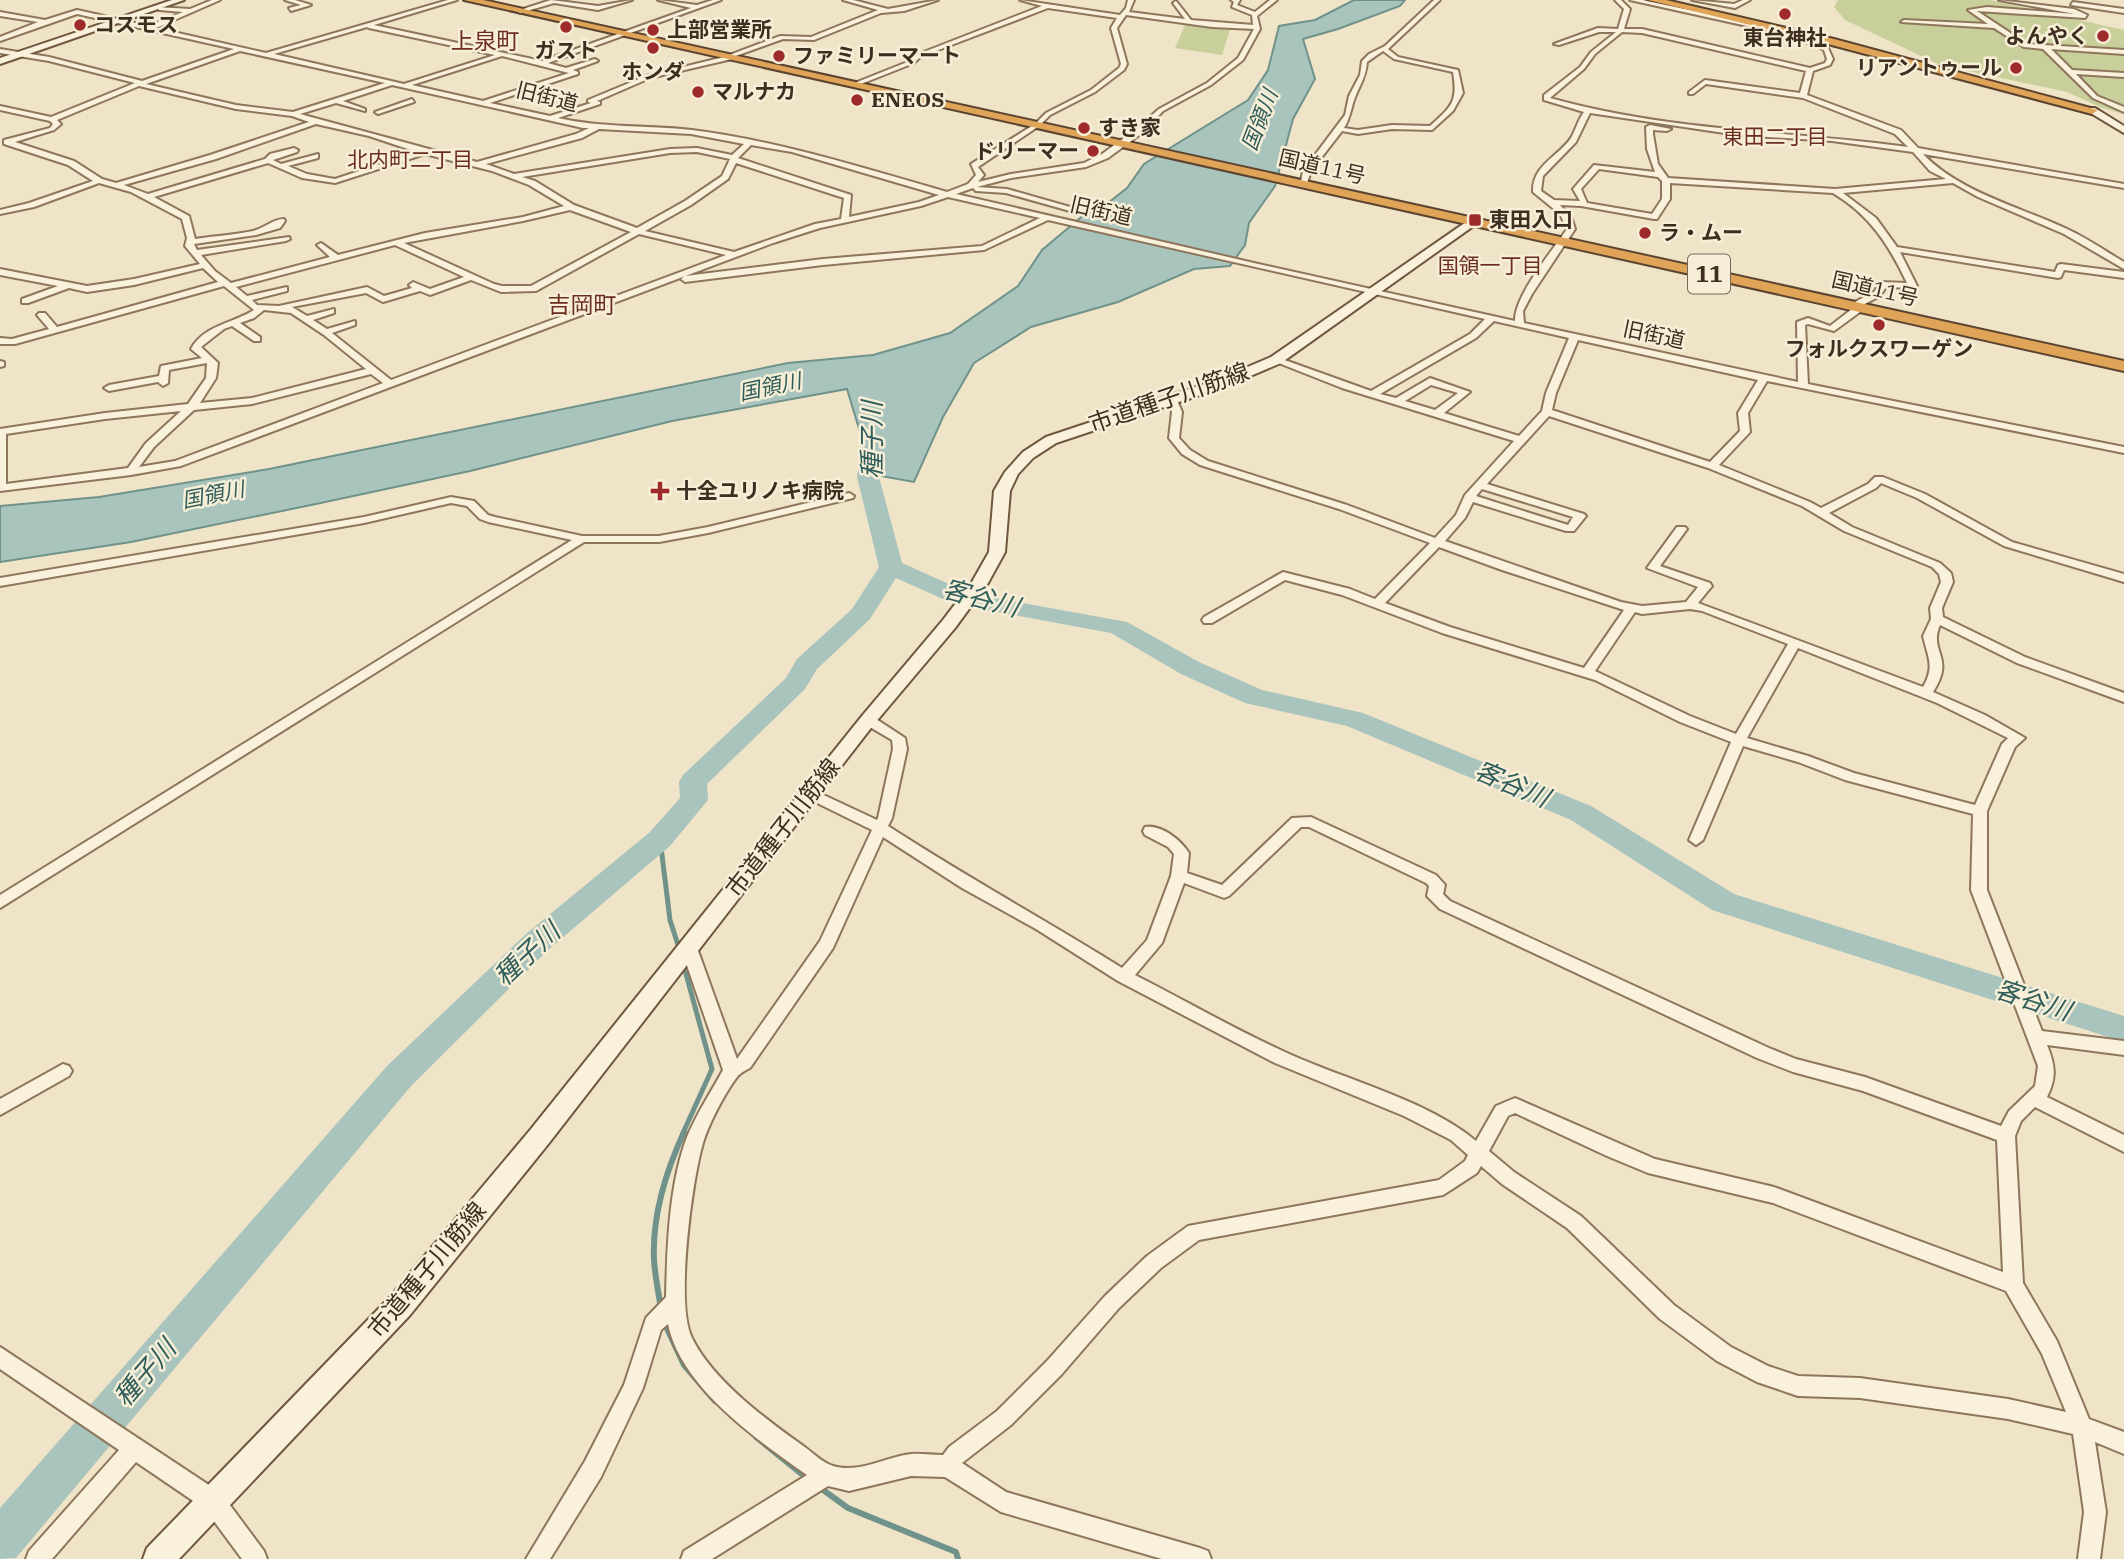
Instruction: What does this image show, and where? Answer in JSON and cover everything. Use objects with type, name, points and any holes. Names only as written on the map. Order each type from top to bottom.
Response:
[{"type":"highway","name":"国道11号","points":[[469,0],[2124,366]]},
{"type":"highway","points":[[1653,0],[1734,12]]},
{"type":"highway","points":[[1670,0],[1734,12],[1830,41],[2092,110]]},
{"type":"street","points":[[0,61],[180,0]]},
{"type":"street","points":[[147,30],[217,0]]},
{"type":"street","points":[[288,0],[308,5],[290,9]]},
{"type":"street","points":[[264,55],[454,0]]},
{"type":"street","points":[[520,11],[556,0],[598,8],[629,0]]},
{"type":"street","points":[[661,0],[697,7]]},
{"type":"street","points":[[676,3],[687,0]]},
{"type":"street","points":[[542,62],[718,0]]},
{"type":"street","points":[[846,0],[888,10]]},
{"type":"street","points":[[550,118],[597,103],[590,102],[648,77],[729,57],[782,37],[808,40],[888,10],[911,8],[935,0]]},
{"type":"street","points":[[1023,0],[1048,6],[1123,15],[1257,27]]},
{"type":"street","points":[[968,187],[980,175],[974,166],[1037,125],[1048,114],[1093,91],[1122,69],[1124,64],[1114,28],[1131,0]]},
{"type":"street","points":[[1234,0],[1238,1],[1234,6],[1236,9],[1256,15]]},
{"type":"street","points":[[1256,15],[1274,0]]},
{"type":"street","points":[[1299,183],[1340,129],[1363,75],[1364,62],[1421,18],[1437,0]]},
{"type":"street","points":[[1618,0],[1627,9],[1621,30],[1546,99],[1552,103],[1588,111],[1749,134],[1832,139],[1914,150],[2124,186]]},
{"type":"street","points":[[1557,44],[1594,31],[1621,30],[1661,34],[1810,70],[1828,64],[1830,59],[1824,48],[1806,39],[1633,0]]},
{"type":"street","points":[[1700,0],[1734,12],[1747,0]]},
{"type":"street","points":[[2002,0],[2074,11],[2085,16],[1971,10],[2019,43],[2124,52]]},
{"type":"street","points":[[2043,0],[2124,11]]},
{"type":"street","points":[[1176,3],[1188,22]]},
{"type":"street","points":[[854,85],[912,62],[918,56],[1048,6]]},
{"type":"street","points":[[159,8],[191,10]]},
{"type":"street","name":"旧街道","points":[[47,22],[71,11],[596,128],[691,132],[750,142],[828,159],[945,194],[1248,265],[1574,338],[2124,450]]},
{"type":"street","points":[[0,14],[47,22]]},
{"type":"street","points":[[374,370],[252,401],[105,416],[0,432],[0,488],[131,472],[191,460],[792,233],[911,206],[1011,176],[1086,165],[1126,145],[1161,110],[1209,84],[1241,59],[1257,27],[1256,15]]},
{"type":"street","points":[[0,39],[47,22]]},
{"type":"street","points":[[1904,22],[1993,26]]},
{"type":"street","points":[[368,25],[542,62],[576,73],[485,103]]},
{"type":"street","points":[[816,29],[832,31]]},
{"type":"street","points":[[807,33],[823,35]]},
{"type":"street","points":[[2045,47],[2095,97],[2124,110]]},
{"type":"street","points":[[1340,129],[1358,132],[1392,127],[1432,128],[1451,110],[1461,93],[1455,71],[1396,58],[1384,49]]},
{"type":"street","points":[[52,119],[140,83],[239,50]]},
{"type":"street","points":[[0,51],[236,107],[293,114],[311,121],[371,134],[424,152],[516,176],[571,207],[637,232],[734,254]]},
{"type":"street","points":[[403,86],[502,55]]},
{"type":"street","points":[[565,70],[595,61]]},
{"type":"street","points":[[1804,96],[1810,70]]},
{"type":"street","points":[[2069,72],[2124,75]]},
{"type":"street","points":[[1691,93],[1705,82],[1804,96],[1898,132],[1934,169],[1952,181],[2067,232],[2124,266]]},
{"type":"street","points":[[293,114],[391,83]]},
{"type":"street","points":[[384,111],[414,102],[434,92]]},
{"type":"street","points":[[337,101],[363,110]]},
{"type":"street","points":[[0,108],[52,119],[57,124],[52,129],[4,143]]},
{"type":"street","points":[[2092,110],[2122,125]]},
{"type":"street","points":[[1521,326],[1520,311],[1571,229],[1570,220],[1537,192],[1538,180],[1549,163],[1573,140],[1579,121],[1588,111]]},
{"type":"street","points":[[222,144],[311,121]]},
{"type":"street","points":[[116,185],[213,157],[311,121]]},
{"type":"street","points":[[1552,202],[1581,204],[1654,217],[1666,199],[1663,177],[1656,169],[1650,127],[1675,130],[1677,123]]},
{"type":"street","points":[[478,165],[579,136],[596,128]]},
{"type":"street","points":[[397,243],[500,289],[533,289],[688,203],[724,177],[750,142]]},
{"type":"street","points":[[4,143],[36,149],[71,163],[100,181],[147,197],[186,218],[191,242],[189,246],[205,265],[261,309]]},
{"type":"street","points":[[147,197],[268,161],[273,156],[294,150]]},
{"type":"street","points":[[516,176],[670,151],[697,150],[735,159],[848,197],[845,219]]},
{"type":"street","points":[[268,161],[305,176],[335,181],[424,152]]},
{"type":"street","points":[[281,166],[315,156]]},
{"type":"street","points":[[382,159],[391,163]]},
{"type":"street","points":[[828,159],[968,187],[1007,191],[1067,209]]},
{"type":"street","points":[[228,160],[247,167]]},
{"type":"street","points":[[1581,204],[1584,202],[1577,189],[1597,167],[1663,177],[1835,191],[1952,181]]},
{"type":"street","points":[[0,212],[100,181]]},
{"type":"street","points":[[1803,386],[1800,324],[1808,321],[1831,329],[1857,310],[1854,306],[1877,294],[1884,284],[1913,286],[1895,249],[1866,210],[1835,191]]},
{"type":"street","points":[[2,343],[336,258],[379,244],[523,219],[571,207]]},
{"type":"street","points":[[667,280],[824,262],[984,248],[1050,219]]},
{"type":"street","points":[[191,242],[253,233],[277,226],[274,225],[281,221]]},
{"type":"street","name":"市道種子川筋線","points":[[158,1559],[400,1306],[684,954],[868,720],[949,624],[980,583],[997,552],[1002,491],[1012,472],[1028,455],[1051,440],[1222,383],[1276,360],[1473,222]]},
{"type":"street","points":[[196,253],[286,239]]},
{"type":"street","points":[[321,245],[336,258]]},
{"type":"street","points":[[1895,249],[2059,275],[2061,267],[2124,275]]},
{"type":"street","points":[[0,272],[67,286],[104,288],[205,265]]},
{"type":"street","points":[[131,472],[135,463],[155,440],[189,409],[203,392],[213,371],[212,363],[196,349],[197,346],[232,322],[251,316],[261,309],[341,298],[367,290],[383,299],[416,286],[430,292],[472,277]]},
{"type":"street","points":[[27,302],[67,286]]},
{"type":"street","points":[[247,299],[284,289]]},
{"type":"street","points":[[282,308],[293,310],[326,332],[390,384]]},
{"type":"street","points":[[306,319],[331,311]]},
{"type":"street","points":[[42,315],[55,330]]},
{"type":"street","points":[[1372,394],[1473,336],[1491,319]]},
{"type":"street","points":[[232,322],[257,339]]},
{"type":"street","points":[[326,332],[352,323]]},
{"type":"street","points":[[1377,604],[1461,516],[1469,497],[1547,412],[1549,400],[1574,338]]},
{"type":"street","points":[[109,388],[163,381],[164,368],[209,360]]},
{"type":"street","points":[[1276,360],[1308,374],[1521,440]]},
{"type":"street","points":[[1712,466],[1745,432],[1743,413],[1764,378]]},
{"type":"street","points":[[1399,401],[1430,381],[1465,392],[1437,414]]},
{"type":"street","points":[[1172,400],[1177,412],[1174,438],[1186,452],[1204,463],[1342,506],[1506,568],[1632,608],[1642,610],[1690,605],[1705,608],[1794,644],[1849,661],[2018,738],[2009,744],[1980,811],[1979,890],[2047,1066],[2046,1086],[2015,1115],[2006,1136],[2012,1285],[2050,1348],[2082,1426],[2095,1512],[2089,1559]]},
{"type":"street","points":[[1547,412],[1712,466],[1806,504],[1848,528],[1925,559],[1945,573],[1947,582],[1936,608],[1937,619],[1929,636],[1939,663],[1935,680],[1925,694]]},
{"type":"street","points":[[1821,513],[1879,480],[1921,496],[2008,544],[2124,578]]},
{"type":"street","points":[[1469,497],[1570,529],[1580,516],[1480,485]]},
{"type":"street","points":[[0,582],[364,520],[451,500],[470,503],[492,520],[582,539],[659,539],[849,496]]},
{"type":"street","points":[[1681,529],[1653,568],[1706,586],[1690,605]]},
{"type":"street","points":[[0,902],[582,539]]},
{"type":"street","points":[[1208,620],[1283,576],[1346,592],[1446,630],[1587,673],[1641,696],[1685,719],[1739,740],[1803,759],[1850,777],[1980,811]]},
{"type":"street","points":[[1587,673],[1632,608]]},
{"type":"street","points":[[1937,619],[2021,660],[2124,698]]},
{"type":"street","points":[[1696,840],[1739,740],[1794,644]]},
{"type":"street","points":[[868,720],[898,738],[900,749],[885,818],[827,944],[744,1063],[732,1070],[694,1142],[684,1198],[671,1306],[681,1340],[710,1379],[781,1445],[824,1476],[849,1480],[911,1465],[948,1466],[1001,1501],[1200,1559]]},
{"type":"street","points":[[810,793],[880,828],[967,884],[1041,925],[1124,977],[1281,1058],[1410,1111],[1457,1135],[1508,1178],[1574,1222],[1667,1312],[1724,1354],[1764,1375],[1798,1386],[1860,1388],[1981,1405],[2082,1426],[2124,1443]]},
{"type":"street","points":[[1179,876],[1224,892],[1297,822],[1311,822],[1431,878],[1437,885],[1436,896],[1445,905],[1763,1053],[1793,1065],[1865,1084],[2006,1136]]},
{"type":"street","points":[[1124,977],[1154,943],[1179,876],[1182,853],[1173,843],[1150,831]]},
{"type":"street","points":[[684,954],[732,1070]]},
{"type":"street","points":[[2034,1034],[2124,1048]]},
{"type":"street","points":[[0,1108],[63,1071]]},
{"type":"street","points":[[2035,1099],[2124,1144]]},
{"type":"street","points":[[948,1466],[956,1454],[1013,1410],[1112,1302],[1154,1262],[1195,1232],[1443,1187],[1471,1167],[1502,1111],[1515,1105],[1654,1167],[1773,1195],[2012,1285]]},
{"type":"street","points":[[537,1559],[593,1469],[627,1400],[653,1325],[671,1306]]},
{"type":"street","points":[[0,1357],[213,1501],[256,1559]]},
{"type":"street","points":[[37,1559],[132,1444]]},
{"type":"street","points":[[692,1559],[824,1476]]},
{"type":"green space","points":[[1838,0],[1990,0],[2124,30],[2124,114],[2102,108],[2067,92],[1940,65],[1845,20],[1834,7]]},
{"type":"green space","points":[[1186,23],[1231,26],[1222,55],[1175,48]]},
{"type":"water","name":"国領川","points":[[1354,0],[1405,0],[1400,6],[1303,39],[1315,79],[1293,119],[1275,186],[1249,223],[1245,245],[1230,266],[1194,269],[1118,302],[1031,327],[974,363],[943,417],[914,482],[864,473],[860,432],[847,389],[672,421],[470,471],[131,542],[0,562],[0,506],[99,497],[269,469],[788,363],[873,355],[950,333],[1018,286],[1042,250],[1086,213],[1104,206],[1127,188],[1144,164],[1248,100],[1268,70],[1279,26],[1315,20]]},
{"type":"waterway","name":"種子川","points":[[873,436],[868,477],[891,567]]},
{"type":"waterway","name":"種子川","points":[[0,1542],[399,1076],[537,942],[660,839],[694,800],[693,782],[796,683],[806,665],[861,614],[891,567]]},
{"type":"waterway","name":"客谷川","points":[[891,567],[963,599],[1118,627],[1190,668],[1254,697],[1354,719],[1581,813],[1723,902],[2124,1029]]},
{"type":"waterway","points":[[660,839],[670,920],[680,951]]},
{"type":"waterway","points":[[683,963],[712,1069],[683,1133]]},
{"type":"waterway","points":[[661,1310],[654,1260],[655,1227],[666,1178],[684,1132]]},
{"type":"waterway","points":[[664,1322],[684,1365],[715,1401]]},
{"type":"waterway","points":[[756,1437],[809,1480]]},
{"type":"waterway","points":[[819,1487],[848,1508],[956,1552],[958,1559]]},
{"type":"place","name":"東台神社","points":[[1785,14]]},
{"type":"place","name":"コスモス","points":[[80,25]]},
{"type":"place","name":"ガスト","points":[[566,27]]},
{"type":"place","name":"上部営業所","points":[[653,30]]},
{"type":"place","name":"よんやく","points":[[2103,36]]},
{"type":"place","name":"ホンダ","points":[[653,48]]},
{"type":"place","name":"ファミリーマート","points":[[779,56]]},
{"type":"place","name":"リアントゥール","points":[[2016,68]]},
{"type":"place","name":"マルナカ","points":[[698,92]]},
{"type":"place","name":"ENEOS","points":[[857,100]]},
{"type":"place","name":"すき家","points":[[1084,128]]},
{"type":"place","name":"ドリーマー","points":[[1093,151]]},
{"type":"place","name":"東田入口","points":[[1475,220]]},
{"type":"place","name":"ラ・ムー","points":[[1645,233]]},
{"type":"place","name":"フォルクスワーゲン","points":[[1879,325]]},
{"type":"place","name":"十全ユリノキ病院","points":[[660,491]]},
{"type":"district","name":"上泉町","points":[[485,41]]},
{"type":"district","name":"東田二丁目","points":[[1775,137]]},
{"type":"district","name":"北内町二丁目","points":[[410,160]]},
{"type":"district","name":"国領一丁目","points":[[1490,266]]},
{"type":"district","name":"吉岡町","points":[[582,305]]}]
